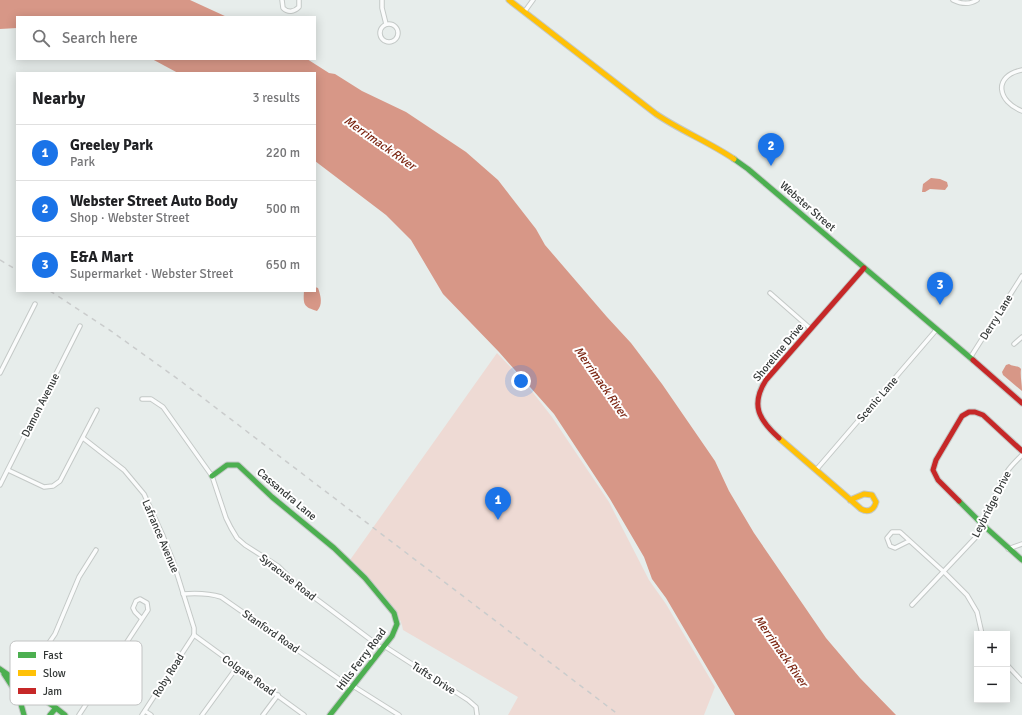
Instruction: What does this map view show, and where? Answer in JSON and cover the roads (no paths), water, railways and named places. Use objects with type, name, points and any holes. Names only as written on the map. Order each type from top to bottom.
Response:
[{"type":"street","points":[[282,0],[283,8],[291,12],[299,7],[299,0]]},
{"type":"street","points":[[382,0],[382,8],[386,24]]},
{"type":"street","name":"Webster Street","points":[[509,0],[656,114],[669,123],[723,152],[748,169],[938,329],[1022,403]]},
{"type":"street","points":[[525,11],[533,0]]},
{"type":"street","points":[[953,0],[965,3],[970,3],[977,0]]},
{"type":"street","points":[[386,24],[392,24],[397,28],[398,34],[392,42],[384,40],[380,36],[381,28],[386,24]]},
{"type":"street","points":[[1022,70],[1011,73],[1007,76],[1003,81],[1001,89],[1002,95],[1007,101],[1015,108],[1022,111]]},
{"type":"street","name":"Shoreline Drive","points":[[850,500],[867,493],[874,497],[876,502],[872,510],[867,512],[850,500],[768,428],[760,417],[757,404],[759,391],[762,385],[864,268]]},
{"type":"street","name":"Derry Lane","points":[[970,358],[1022,276]]},
{"type":"street","points":[[770,293],[811,329]]},
{"type":"street","points":[[0,373],[35,304]]},
{"type":"street","name":"Damon Avenue","points":[[0,485],[80,326]]},
{"type":"street","name":"Scenic Lane","points":[[816,470],[938,329]]},
{"type":"street","points":[[1014,344],[1022,337]]},
{"type":"street","name":"Syracuse Road","points":[[142,399],[151,399],[163,407],[212,476],[226,518],[237,538],[245,545],[278,566],[295,583],[384,648]]},
{"type":"street","points":[[8,470],[44,487],[53,486],[60,481],[97,410]]},
{"type":"street","points":[[1022,451],[983,415],[977,412],[969,412],[962,416],[936,460],[933,470],[936,477],[983,525],[1022,560]]},
{"type":"street","name":"Lafrance Avenue","points":[[83,438],[124,470],[144,494],[171,554],[194,628],[194,635]]},
{"type":"street","name":"Leybridge Drive","points":[[912,605],[972,542],[983,525],[1006,473],[1022,455]]},
{"type":"street","name":"Cassandra Lane","points":[[212,476],[228,464],[234,463],[238,465],[272,497],[314,530],[345,558]]},
{"type":"street","points":[[909,541],[895,548],[890,546],[887,538],[890,533],[897,531],[909,541],[944,572],[975,606],[981,631]]},
{"type":"street","points":[[1008,549],[1022,544]]},
{"type":"street","points":[[50,641],[55,634],[79,577],[96,550]]},
{"type":"street","name":"Hills Ferry Road","points":[[330,715],[384,648],[396,629],[397,624],[394,613],[345,558]]},
{"type":"street","name":"Stanford Road","points":[[183,594],[201,593],[221,597],[352,687]]},
{"type":"street","points":[[128,641],[142,619],[148,607],[147,603],[140,600],[136,601],[133,608],[142,619]]},
{"type":"street","name":"Colgate Road","points":[[194,635],[304,715]]},
{"type":"street","name":"Roby Road","points":[[142,715],[194,635]]},
{"type":"street","name":"Tufts Drive","points":[[384,648],[468,700],[476,707],[477,715]]},
{"type":"street","points":[[202,715],[237,667]]},
{"type":"street","points":[[1009,667],[1022,681]]},
{"type":"street","points":[[0,669],[10,676]]},
{"type":"street","points":[[0,669],[10,683]]},
{"type":"street","points":[[352,687],[399,715]]},
{"type":"street","points":[[264,715],[278,695]]},
{"type":"street","points":[[22,705],[24,715]]},
{"type":"street","points":[[52,705],[66,715]]},
{"type":"street","points":[[79,715],[86,705]]},
{"type":"street","points":[[50,715],[56,708]]},
{"type":"street","points":[[145,711],[151,715]]},
{"type":"water","points":[[0,0],[190,0],[225,16],[16,16],[16,28],[0,29]]},
{"type":"water","name":"Merrimack River","points":[[154,60],[309,60],[362,91],[406,112],[466,152],[498,180],[536,229],[545,245],[631,343],[662,384],[715,461],[729,491],[754,533],[826,638],[860,678],[896,715],[735,715],[666,598],[652,579],[644,557],[610,499],[554,414],[499,352],[443,294],[411,240],[386,215],[316,162],[316,72],[176,72]]},
{"type":"water","points":[[931,178],[940,179],[947,182],[948,186],[945,190],[930,189],[922,192],[923,184]]},
{"type":"water","points":[[316,287],[318,288],[321,300],[319,309],[317,311],[307,307],[304,299],[304,292],[316,292]]},
{"type":"water","points":[[1009,364],[1021,369],[1022,391],[1003,375],[1002,372],[1006,365]]},
{"type":"railway","points":[[0,260],[16,269]]},
{"type":"railway","points":[[52,292],[111,331],[182,382],[619,715]]},
{"type":"place","name":"Webster Street Auto Body","points":[[771,166]]},
{"type":"place","name":"E&A Mart","points":[[940,305]]},
{"type":"place","name":"Greeley Park","points":[[498,520]]}]
